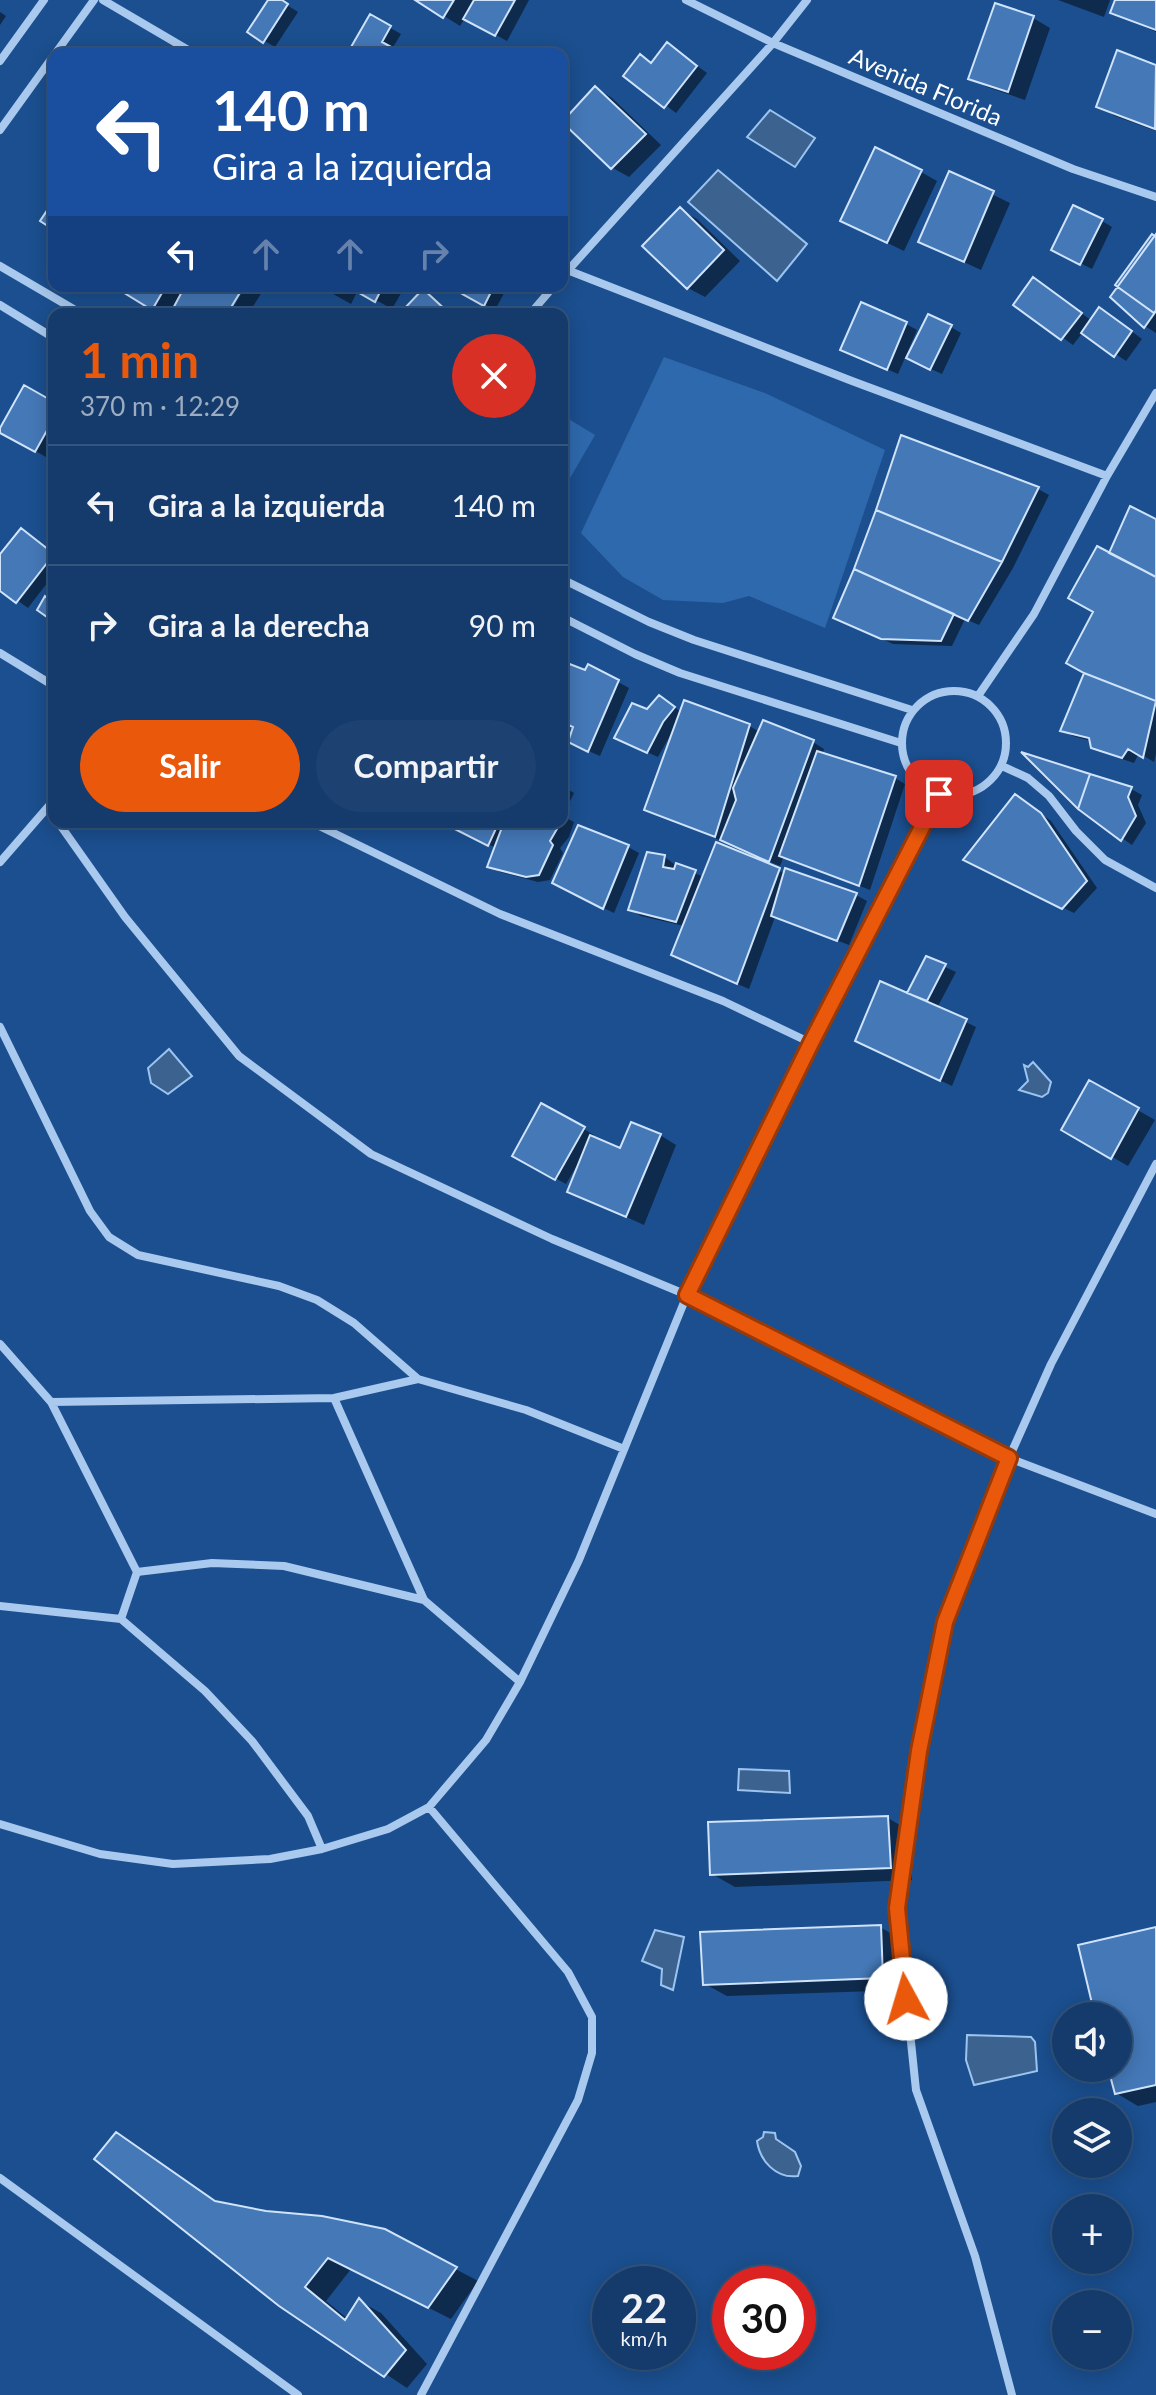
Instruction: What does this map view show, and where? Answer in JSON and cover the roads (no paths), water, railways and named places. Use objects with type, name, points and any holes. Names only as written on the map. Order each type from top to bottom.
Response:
[{"type":"street","points":[[0,61],[44,0]]},
{"type":"street","points":[[59,48],[94,0]]},
{"type":"street","points":[[103,0],[185,48]]},
{"type":"street","name":"Avenida Florida","points":[[686,0],[773,43],[1073,169],[1156,197]]},
{"type":"street","points":[[568,268],[773,43],[807,0]]},
{"type":"street","points":[[0,130],[48,63]]},
{"type":"street","points":[[0,266],[72,308]]},
{"type":"street","points":[[568,274],[1107,476]]},
{"type":"street","points":[[535,308],[549,292]]},
{"type":"street","points":[[0,305],[48,334]]},
{"type":"street","points":[[978,696],[1034,614],[1107,476],[1156,393]]},
{"type":"street","points":[[568,582],[649,622],[694,640],[912,710]]},
{"type":"street","points":[[568,620],[680,673],[901,743]]},
{"type":"street","points":[[0,653],[48,682]]},
{"type":"street","points":[[954,690],[978,696],[994,709],[1004,726],[1007,747],[1002,766],[991,781],[975,791],[958,796],[939,794],[919,783],[906,765],[901,743],[903,726],[912,710],[931,695],[954,690]]},
{"type":"street","points":[[1002,766],[1028,778],[1049,796],[1076,831],[1105,860],[1156,888]]},
{"type":"street","points":[[0,1824],[100,1854],[173,1864],[270,1859],[322,1849],[388,1829],[429,1807],[486,1740],[520,1682],[579,1560],[687,1295],[811,1043],[939,794]]},
{"type":"street","points":[[0,862],[48,806]]},
{"type":"street","points":[[62,828],[125,917],[239,1056],[371,1154],[552,1239],[687,1295],[1009,1458],[1156,1514]]},
{"type":"street","points":[[323,828],[500,914],[723,1001],[811,1043]]},
{"type":"street","points":[[0,1027],[90,1211],[109,1237],[138,1255],[279,1286],[317,1300],[354,1323],[418,1379],[526,1410],[624,1449]]},
{"type":"street","points":[[1012,2395],[975,2256],[916,2090],[897,1908],[919,1751],[945,1622],[1009,1458],[1051,1364],[1156,1164]]},
{"type":"street","points":[[0,1344],[51,1402],[137,1572],[121,1619]]},
{"type":"street","points":[[51,1402],[334,1398],[418,1379]]},
{"type":"street","points":[[334,1398],[424,1600],[520,1682]]},
{"type":"street","points":[[137,1572],[212,1563],[284,1566],[424,1600]]},
{"type":"street","points":[[0,1606],[121,1619],[205,1691],[252,1741],[308,1816],[322,1849]]},
{"type":"street","points":[[421,2395],[578,2100],[592,2053],[592,2017],[568,1972],[429,1807]]},
{"type":"street","points":[[0,2178],[298,2395]]}]
